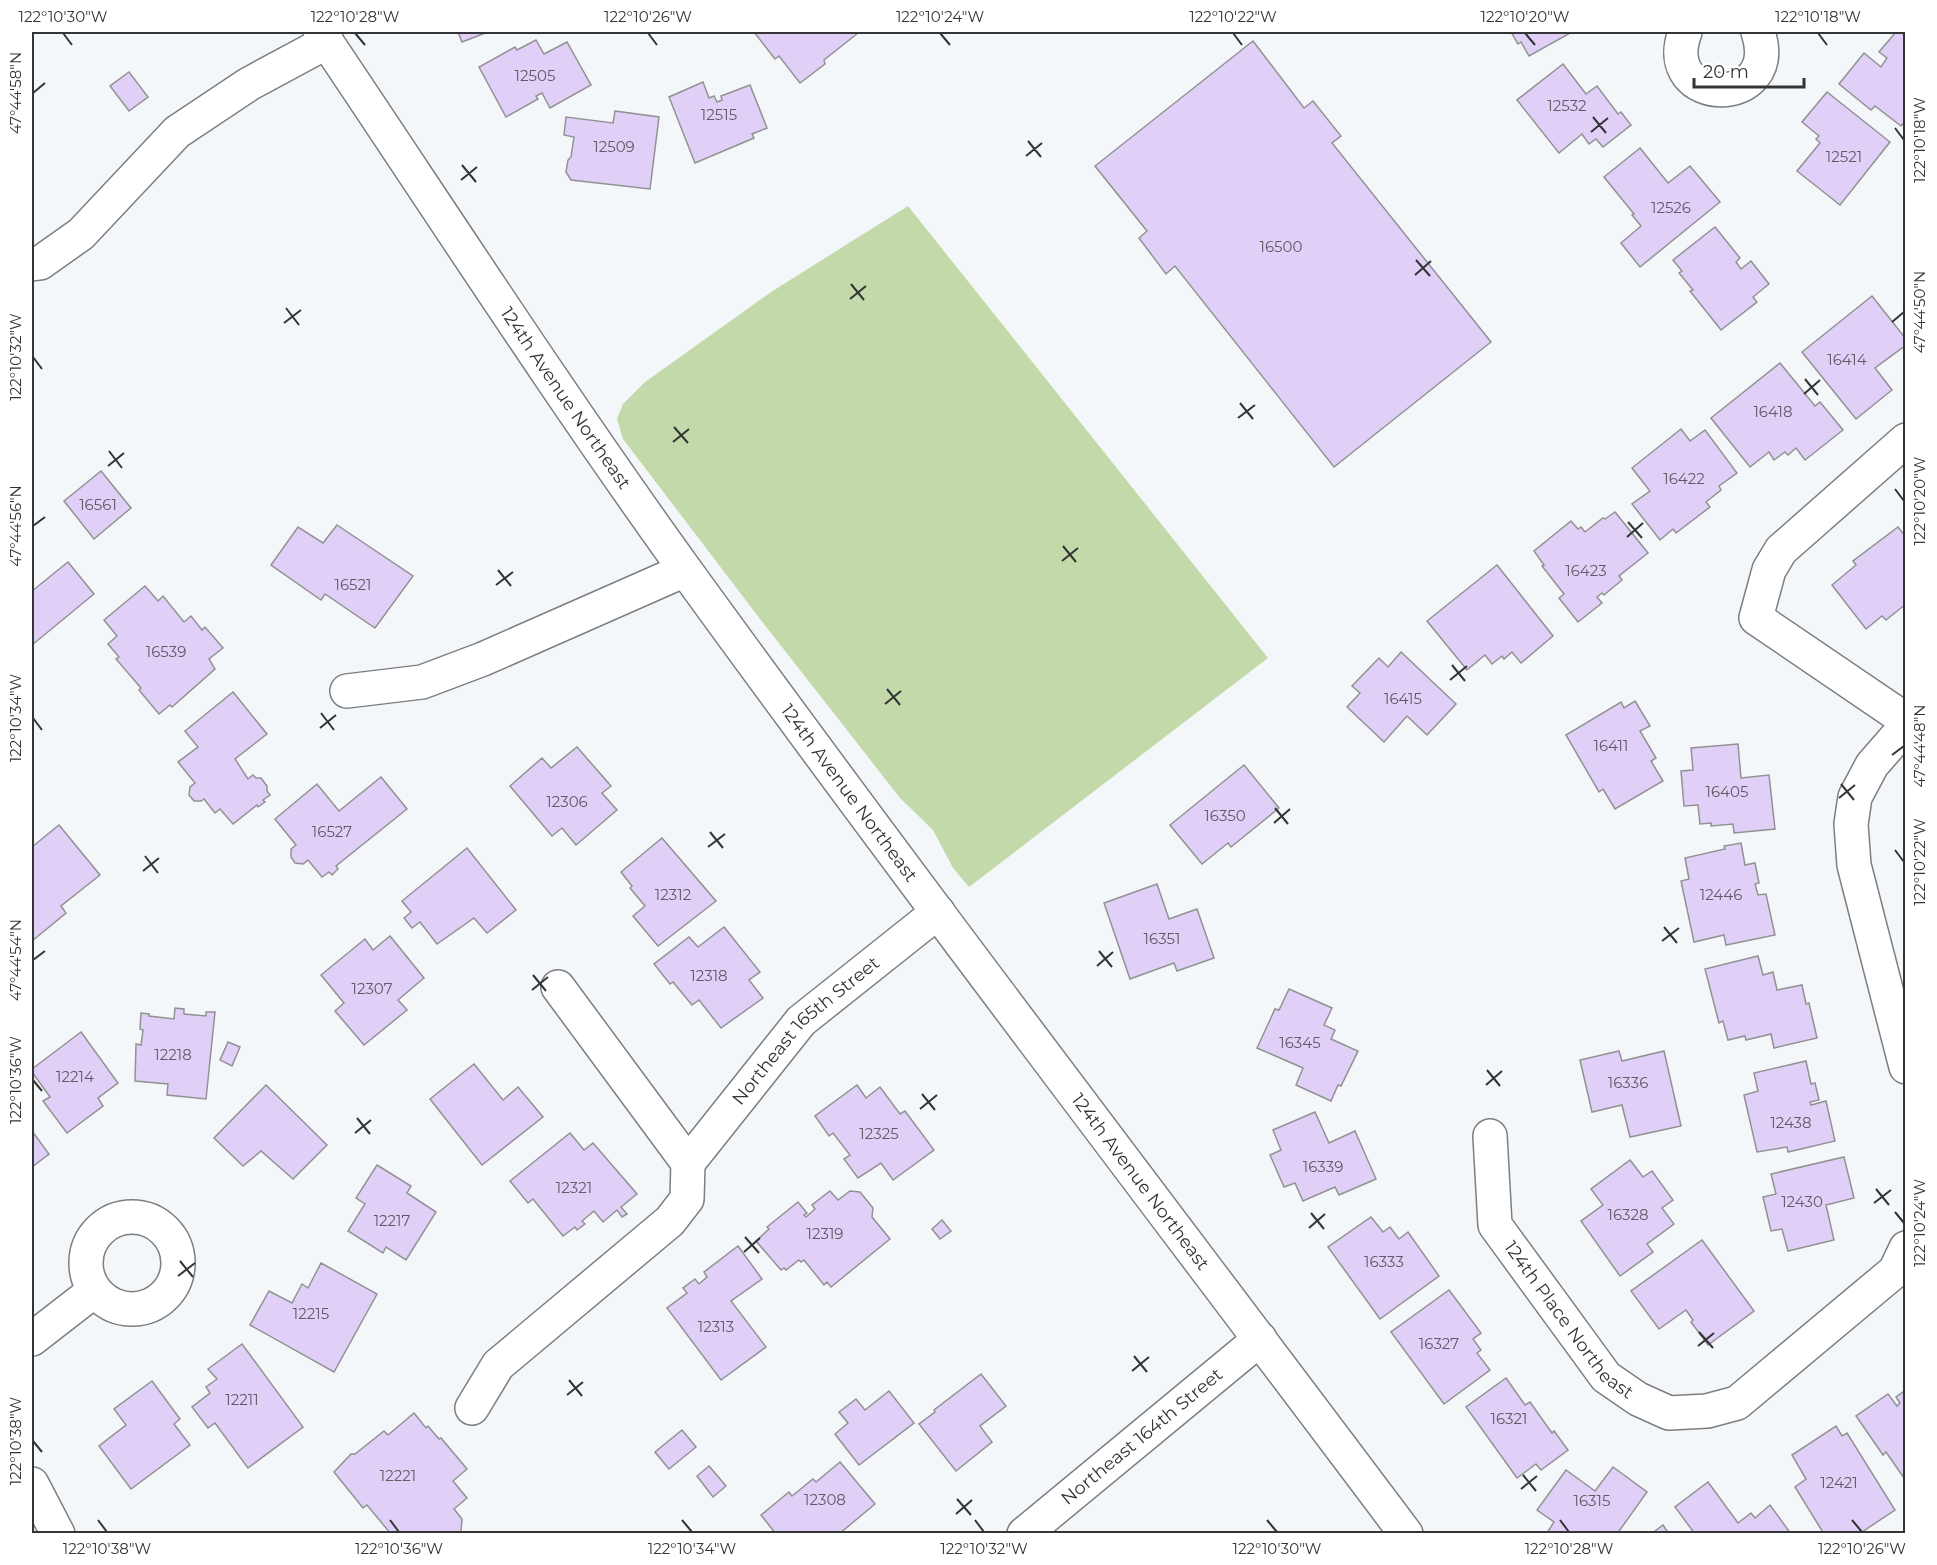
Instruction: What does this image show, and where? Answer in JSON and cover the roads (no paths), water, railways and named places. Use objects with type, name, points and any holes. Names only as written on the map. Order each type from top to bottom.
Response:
[{"type":"street","points":[[1685,32],[1681,42],[1680,56],[1685,70],[1694,81],[1706,89],[1720,91],[1734,89],[1747,82],[1756,71],[1762,58],[1762,44],[1758,32]]},
{"type":"street","points":[[32,264],[40,263],[81,234],[177,132],[323,37]]},
{"type":"street","name":"124th Avenue Northeast","points":[[323,37],[545,369],[685,570],[938,912],[1406,1533]]},
{"type":"street","points":[[1905,440],[1780,550],[1769,570],[1756,618],[1905,720]]},
{"type":"street","points":[[347,691],[422,682],[483,659],[685,570]]},
{"type":"street","points":[[1905,726],[1872,765],[1855,797],[1851,824],[1854,865],[1905,1067]]},
{"type":"street","name":"Northeast 165th Street","points":[[688,1163],[801,1021],[938,912]]},
{"type":"street","points":[[472,1407],[498,1365],[670,1221],[687,1199],[688,1163],[558,987]]},
{"type":"street","name":"124th Place Northeast","points":[[1490,1136],[1495,1225],[1606,1377],[1638,1399],[1669,1413],[1707,1411],[1737,1403],[1895,1271],[1905,1248]]},
{"type":"street","points":[[32,1339],[94,1292]]},
{"type":"street","name":"Northeast 164th Street","points":[[1024,1533],[1260,1339]]},
{"type":"street","points":[[32,1484],[58,1533]]}]
